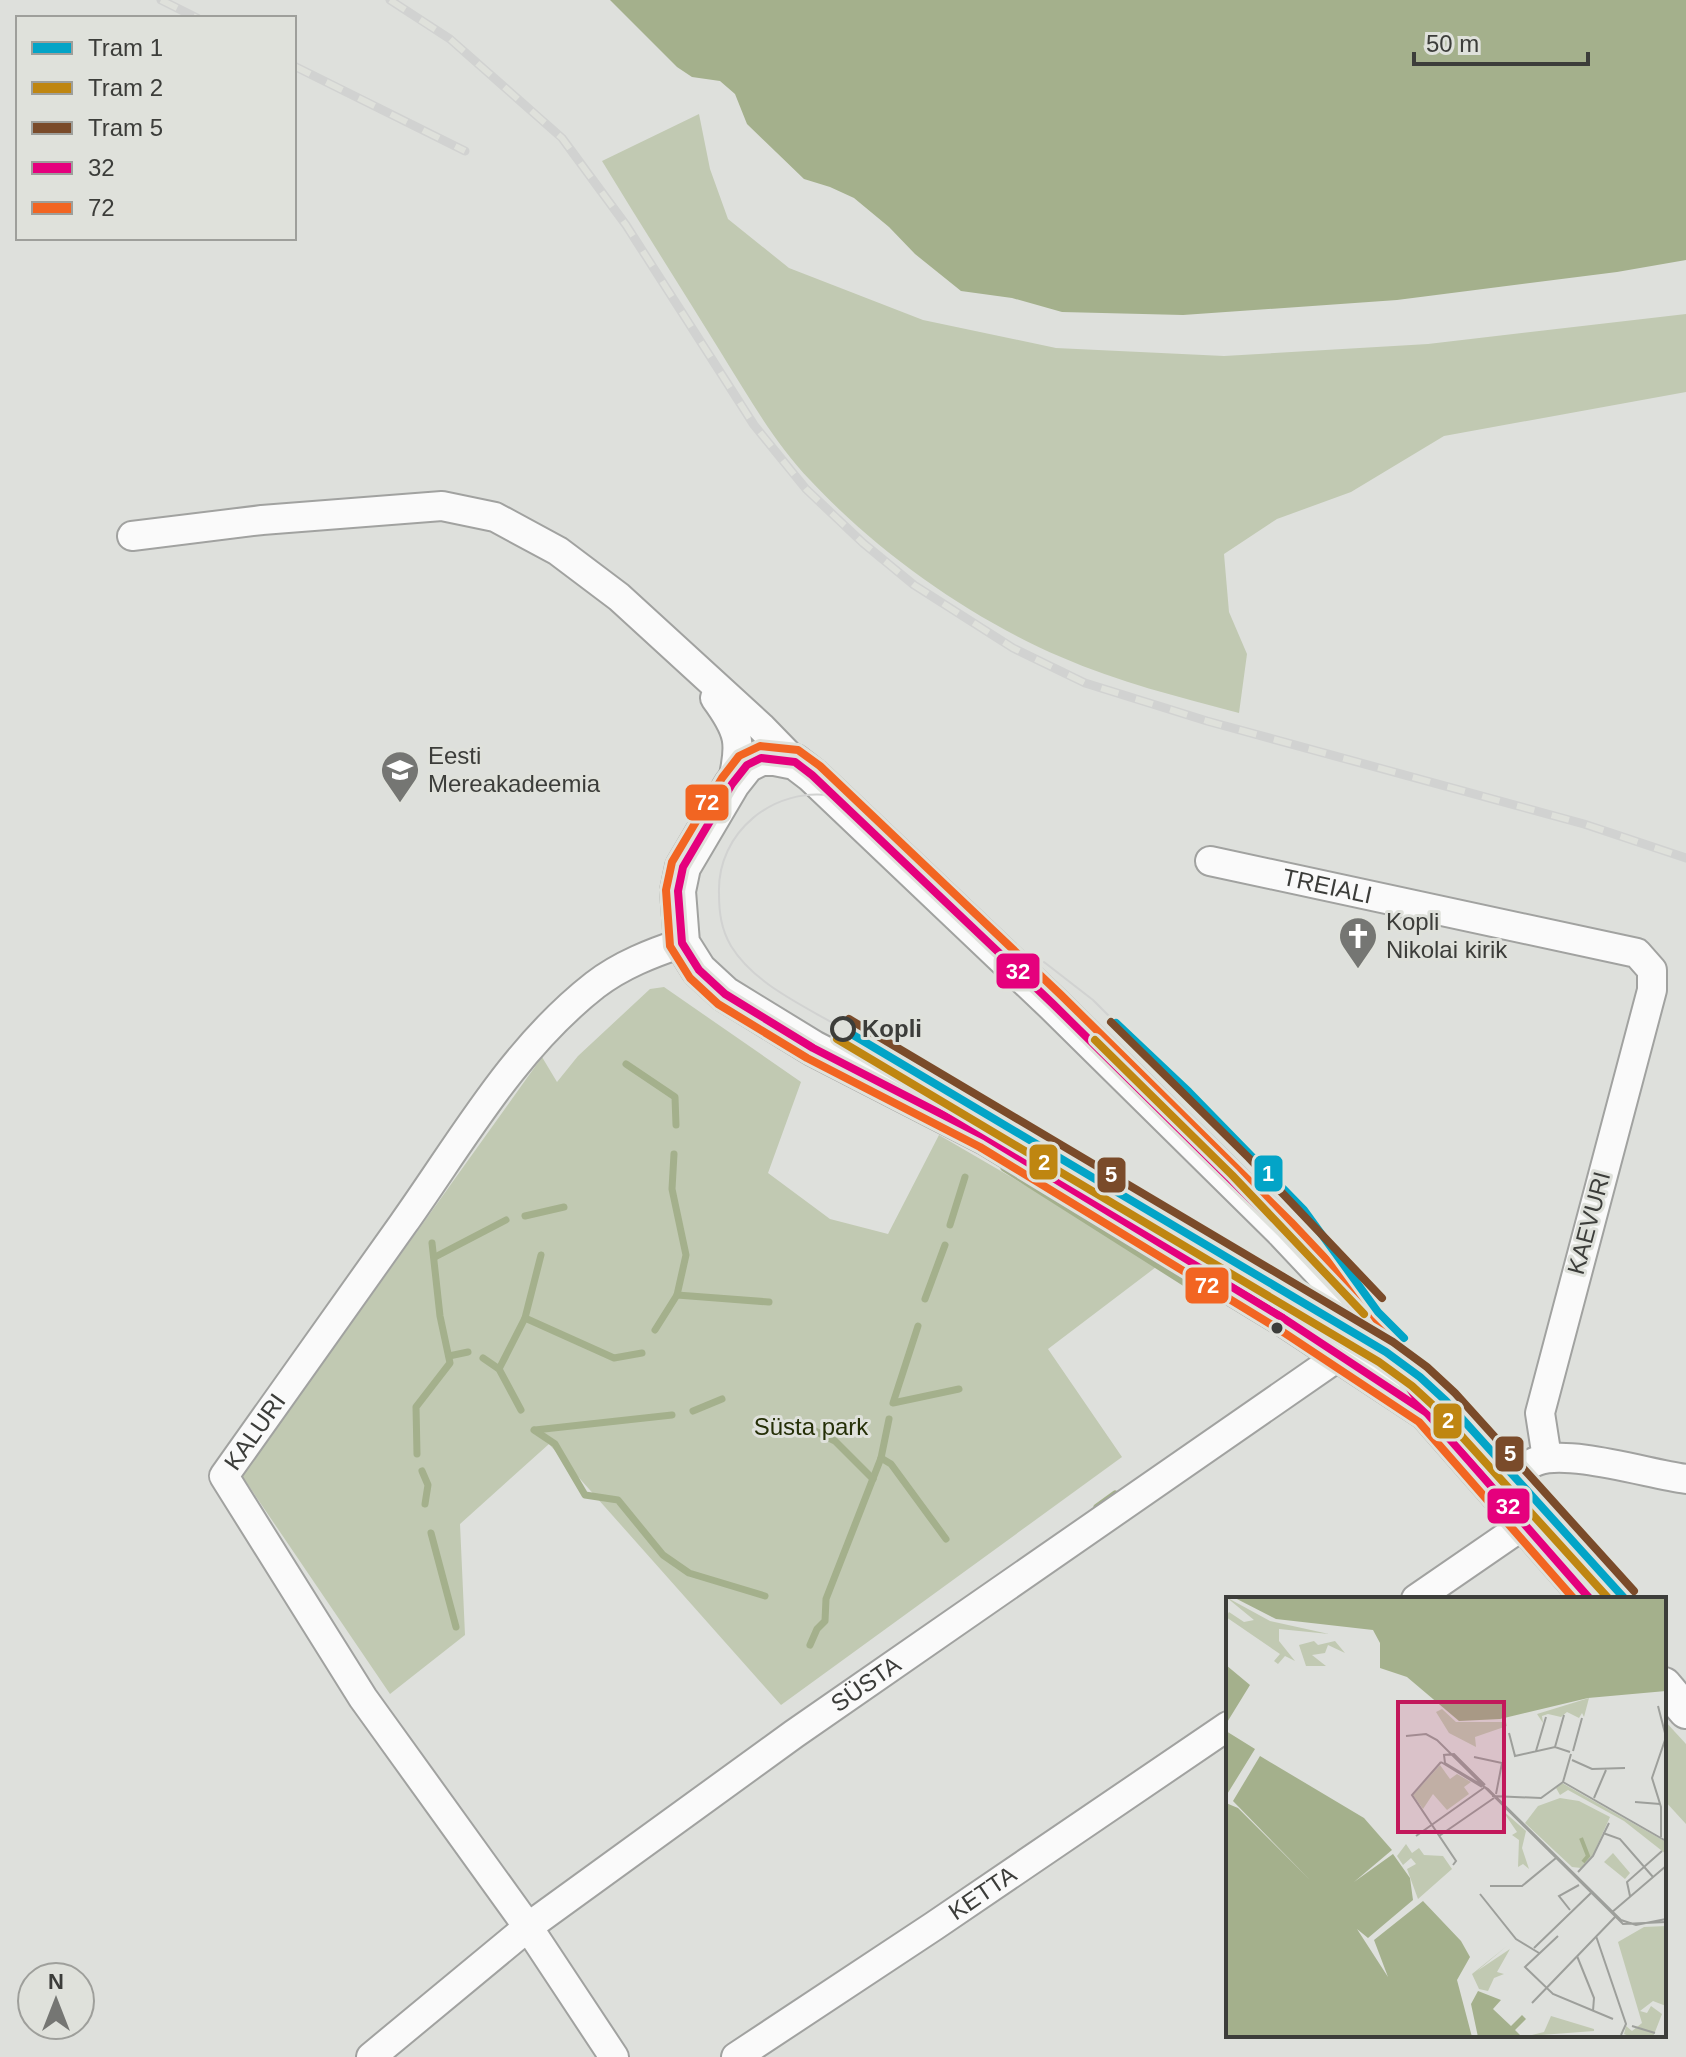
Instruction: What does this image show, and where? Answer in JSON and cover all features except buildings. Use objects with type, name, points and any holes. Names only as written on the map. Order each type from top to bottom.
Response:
[{"type":"street","points":[[132,536],[262,520],[442,506],[495,517],[558,551],[619,597],[761,727],[1222,1168],[1348,1300],[1427,1413],[1588,1597]]},
{"type":"street","points":[[687,659],[733,722],[739,753],[732,784]]},
{"type":"street","points":[[795,762],[761,758],[747,765],[732,784],[683,867],[678,891],[682,943],[699,970],[725,994],[837,1061],[986,1137],[1283,1318],[1427,1413]]},
{"type":"street","name":"TREIALI","points":[[1210,861],[1637,953],[1652,970],[1652,990]]},
{"type":"street","name":"KALURI","points":[[614,2057],[528,1927],[363,1698],[224,1476],[511,1068],[532,1043],[596,984],[643,956],[682,943]]},
{"type":"street","name":"KAEVURI","points":[[1547,1458],[1540,1413],[1652,990]]},
{"type":"street","name":"SÜSTA","points":[[371,2057],[528,1927],[794,1734],[1339,1356],[1366,1349],[1372,1344],[1374,1336]]},
{"type":"street","points":[[1497,1492],[1533,1462],[1547,1458],[1569,1457],[1686,1479]]},
{"type":"street","points":[[1419,1597],[1525,1524]]},
{"type":"street","points":[[1666,1687],[1686,1711]]},
{"type":"street","name":"KETTA","points":[[736,2057],[1226,1727]]},
{"type":"green space","points":[[699,114],[710,169],[728,219],[789,268],[923,320],[1056,348],[1224,356],[1428,344],[1686,314],[1686,392],[1444,436],[1351,492],[1277,519],[1224,554],[1229,612],[1247,654],[1239,713],[1171,695],[1061,657],[959,603],[865,533],[797,465],[751,402],[602,161]]},
{"type":"green space","name":"Süsta park","points":[[664,987],[801,1082],[768,1173],[830,1219],[888,1234],[939,1135],[1160,1264],[1048,1349],[1122,1457],[781,1705],[549,1444],[460,1524],[465,1635],[390,1694],[242,1476],[542,1057],[557,1082],[578,1056],[650,989]]},
{"type":"green space","points":[[1666,1722],[1686,1744],[1686,1824],[1666,1802]]},
{"type":"shaded area","points":[[610,0],[1686,0],[1686,260],[1617,272],[1397,300],[1183,315],[1062,312],[1012,298],[961,291],[854,198],[804,179],[747,124],[735,94],[720,81],[692,77],[677,67]]},
{"type":"waterway","points":[[626,1064],[675,1097],[676,1125]]},
{"type":"waterway","points":[[655,1330],[677,1295],[686,1255],[672,1189],[674,1154]]},
{"type":"waterway","points":[[1004,1168],[1212,1300]]},
{"type":"waterway","points":[[950,1225],[965,1177]]},
{"type":"waterway","points":[[525,1216],[564,1207]]},
{"type":"waterway","points":[[435,1257],[506,1220]]},
{"type":"waterway","points":[[417,1454],[416,1407],[450,1363],[440,1316],[432,1243]]},
{"type":"waterway","points":[[925,1299],[945,1245]]},
{"type":"waterway","points":[[499,1369],[525,1318],[541,1255]]},
{"type":"waterway","points":[[677,1295],[769,1302]]},
{"type":"waterway","points":[[525,1318],[614,1358],[642,1353]]},
{"type":"waterway","points":[[918,1326],[893,1403],[959,1389]]},
{"type":"waterway","points":[[449,1356],[468,1352]]},
{"type":"waterway","points":[[483,1358],[499,1369],[521,1410]]},
{"type":"waterway","points":[[693,1411],[722,1399]]},
{"type":"waterway","points":[[535,1430],[672,1415]]},
{"type":"waterway","points":[[810,1645],[817,1629],[825,1621],[826,1599],[881,1458],[889,1419]]},
{"type":"waterway","points":[[809,1428],[835,1441],[873,1479]]},
{"type":"waterway","points":[[534,1430],[555,1444],[585,1495],[618,1500],[663,1555],[689,1573],[765,1596]]},
{"type":"waterway","points":[[881,1458],[891,1464],[946,1539]]},
{"type":"waterway","points":[[422,1471],[428,1485],[425,1504]]},
{"type":"waterway","points":[[1097,1507],[1115,1494]]},
{"type":"waterway","points":[[431,1533],[456,1627]]},
{"type":"tram line","points":[[843,1029],[782,994],[753,972],[731,946],[721,920],[721,871],[728,851],[753,818],[770,806],[790,798],[811,795],[841,798],[862,806],[887,823],[1103,1031]]},
{"type":"tram line","points":[[1044,962],[1093,1000],[1116,1023]]},
{"type":"tram line","name":"5","points":[[849,1019],[1393,1342],[1455,1393],[1634,1591]]},
{"type":"tram line","name":"5","points":[[1111,1022],[1249,1158],[1382,1298]]},
{"type":"tram line","name":"1","points":[[1116,1023],[1189,1092],[1304,1210],[1378,1312],[1404,1338]]},
{"type":"tram line","name":"1","points":[[843,1029],[1386,1352],[1446,1401],[1623,1597]]},
{"type":"tram line","name":"2","points":[[837,1039],[1379,1362],[1437,1409],[1607,1597]]},
{"type":"tram line","name":"2","points":[[1095,1040],[1232,1175],[1364,1314]]},
{"type":"railway","points":[[161,0],[193,16]]},
{"type":"railway","points":[[390,0],[450,39],[562,138],[626,225],[754,425],[806,489],[863,543],[914,585],[1013,648],[1085,683],[1207,721],[1584,824],[1686,858]]},
{"type":"railway","points":[[296,67],[465,151]]},
{"type":"transit line","name":"72","points":[[1572,1597],[1419,1422],[1277,1328],[980,1147],[807,1058],[718,1004],[690,978],[670,946],[666,890],[672,862],[722,778],[739,756],[760,746],[798,750],[820,766],[1061,995],[1291,1222],[1358,1293],[1436,1406],[1599,1591]]},
{"type":"transit line","name":"32","points":[[761,758],[795,762],[812,775],[1053,1004],[1282,1230],[1348,1300],[1427,1413],[1283,1318],[986,1137],[813,1048],[725,994],[699,970],[682,943],[678,891],[683,867],[732,784],[747,765],[761,758]]},
{"type":"transit line","name":"32","points":[[1427,1413],[1588,1597]]},
{"type":"place","name":"Eesti Mereakadeemia","points":[[400,804]]},
{"type":"place","name":"Kopli Nikolai kirik","points":[[1358,970]]},
{"type":"place","name":"Kopli","points":[[843,1029]]}]
